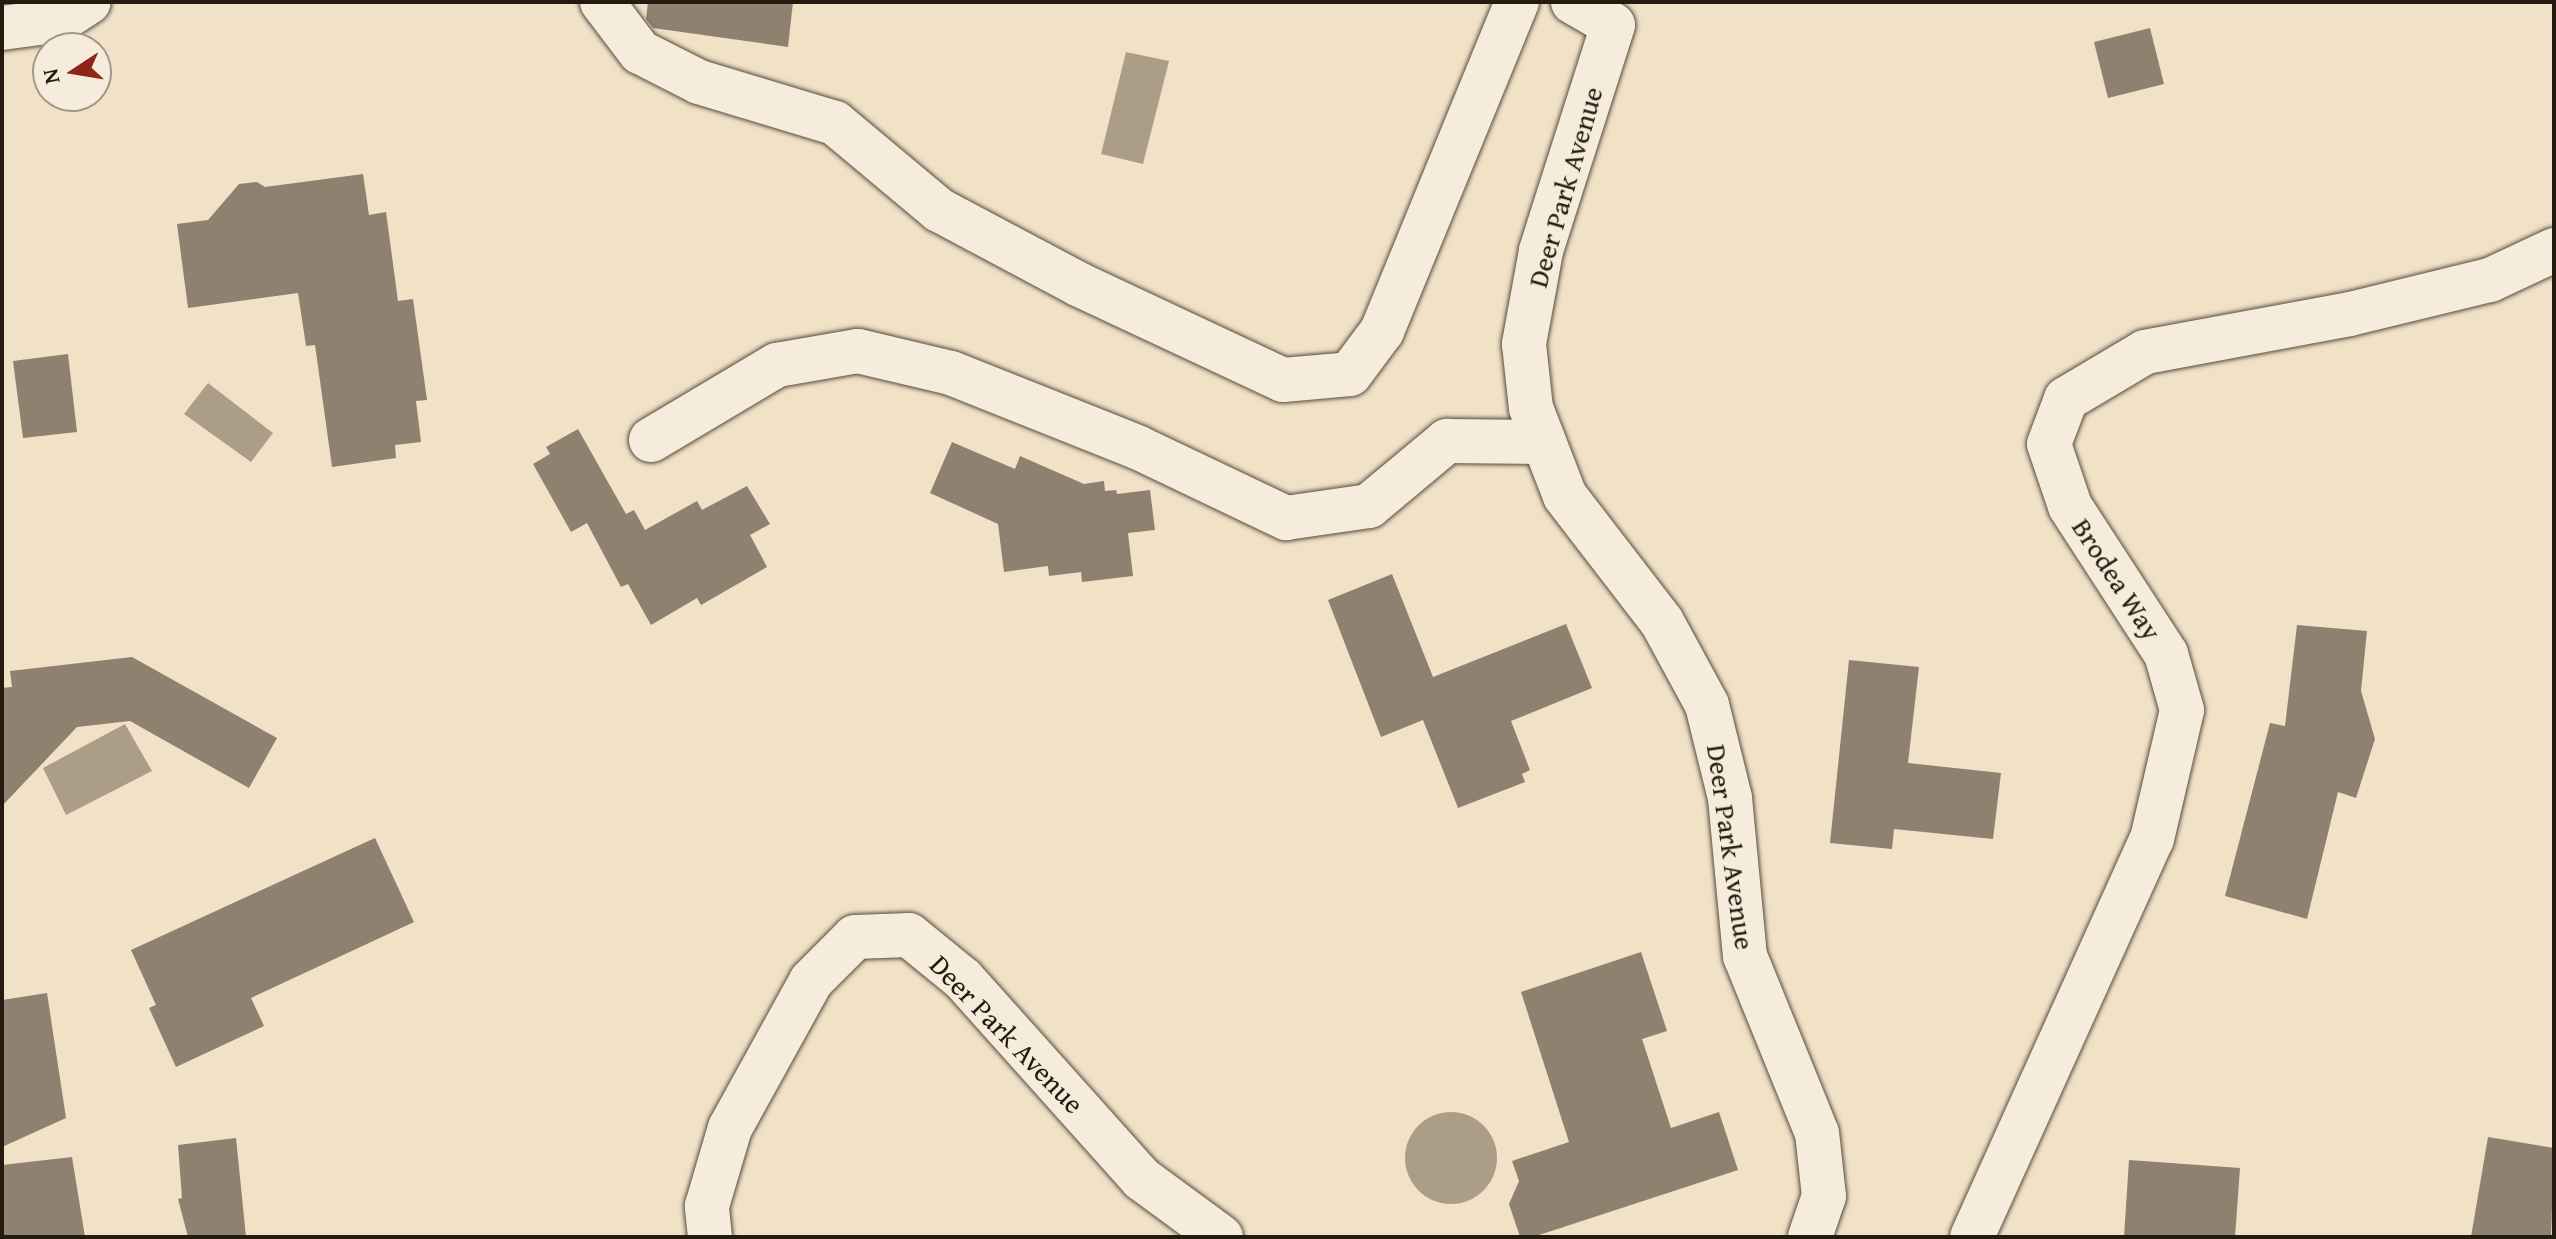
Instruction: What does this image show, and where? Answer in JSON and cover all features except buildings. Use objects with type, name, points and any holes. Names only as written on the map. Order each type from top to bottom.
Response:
[{"type":"street","points":[[2,28],[61,20],[89,2]]},
{"type":"street","points":[[602,2],[640,52],[699,82],[835,123],[939,210],[1078,284],[1283,380],[1350,374],[1382,331],[1517,2]]},
{"type":"street","name":"Deer Park Avenue","points":[[1573,2],[1611,14],[1541,251],[1524,344],[1531,408],[1565,496],[1662,622],[1707,705],[1730,798],[1745,956],[1817,1133],[1824,1196],[1810,1237]]},
{"type":"street","name":"Brodea Way","points":[[1972,1237],[2152,839],[2182,710],[2166,654],[2070,506],[2049,444],[2066,399],[2145,352],[2350,314],[2490,280],[2554,250]]},
{"type":"street","points":[[651,440],[777,365],[858,351],[965,379],[1139,448],[1286,518],[1369,506],[1447,441],[1544,442]]},
{"type":"street","name":"Deer Park Avenue","points":[[710,1237],[707,1206],[730,1128],[811,981],[855,937],[909,935],[963,979],[1142,1179],[1221,1237]]},
{"type":"shaded area","points":[[1126,52],[1169,61],[1143,164],[1101,154]]},
{"type":"shaded area","points":[[208,383],[273,433],[251,462],[184,414]]},
{"type":"shaded area","points":[[125,724],[152,771],[66,815],[43,768]]},
{"type":"shaded area","points":[[1451,1112],[1469,1115],[1484,1125],[1494,1140],[1497,1158],[1494,1176],[1484,1191],[1469,1201],[1451,1204],[1433,1201],[1418,1191],[1408,1176],[1405,1158],[1408,1140],[1418,1125],[1433,1115]]}]
